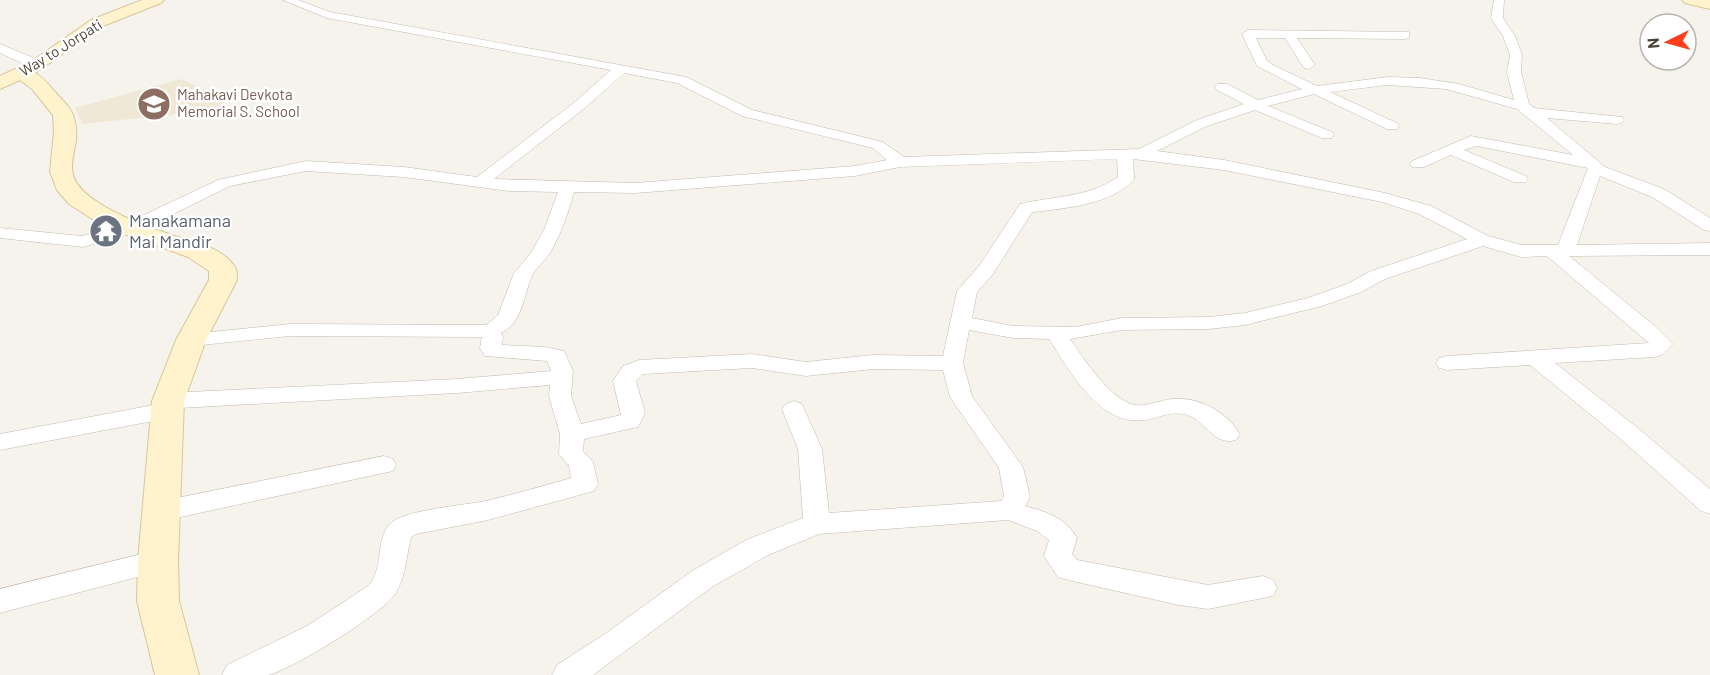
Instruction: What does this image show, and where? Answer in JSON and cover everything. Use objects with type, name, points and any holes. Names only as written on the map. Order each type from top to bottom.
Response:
[{"type":"street","name":"Way to Jorpati","points":[[20,74],[97,23],[156,0]]},
{"type":"street","points":[[288,0],[327,15],[681,80],[747,112],[878,145],[900,162]]},
{"type":"street","points":[[1498,0],[1497,18],[1509,36],[1515,55],[1514,72],[1526,109],[1558,133],[1593,166],[1587,197],[1570,234],[1559,251]]},
{"type":"street","points":[[1690,0],[1710,4]]},
{"type":"street","points":[[1392,126],[1268,68],[1262,63],[1248,34],[1405,35]]},
{"type":"street","points":[[1289,34],[1309,65]]},
{"type":"street","points":[[0,48],[20,74],[35,79],[62,111],[66,124],[60,164],[69,190],[98,214],[130,228],[194,250],[217,262],[223,269],[223,280],[191,340],[168,405],[158,561],[158,602],[177,675]]},
{"type":"street","points":[[478,183],[581,104],[622,68]]},
{"type":"street","points":[[1009,510],[1017,497],[1011,467],[962,397],[952,363],[967,291],[986,270],[1022,211],[1035,206],[1060,204],[1109,191],[1126,179],[1133,156],[1195,126],[1256,105],[1371,81],[1424,82],[1526,109],[1617,120]]},
{"type":"street","points":[[1222,87],[1256,105],[1327,135]]},
{"type":"street","points":[[1418,164],[1471,141],[1477,141],[1593,166],[1658,193],[1710,226]]},
{"type":"street","points":[[1450,150],[1520,179]]},
{"type":"street","points":[[0,233],[83,242],[130,228],[224,183],[292,167],[306,166],[404,172],[509,186],[568,185],[634,188],[855,171],[900,162],[1133,156],[1224,165],[1385,198],[1425,210],[1482,240],[1521,251],[1710,249]]},
{"type":"street","points":[[191,340],[290,330],[489,330],[499,328],[511,312],[521,280],[529,264],[538,257],[558,220],[568,185]]},
{"type":"street","points":[[959,322],[1013,332],[1076,333],[1122,324],[1227,321],[1277,312],[1354,288],[1378,275],[1482,240]]},
{"type":"street","points":[[1447,363],[1654,350],[1662,344],[1559,251]]},
{"type":"street","points":[[238,675],[297,648],[344,621],[373,599],[386,585],[395,556],[398,533],[403,528],[488,510],[585,484],[581,462],[572,454],[572,434],[560,396],[562,371],[556,356],[493,351],[491,348],[493,337],[489,330]]},
{"type":"street","points":[[1055,333],[1087,377],[1117,405],[1127,410],[1140,412],[1191,406],[1204,412],[1228,434]]},
{"type":"street","points":[[1535,357],[1631,435],[1710,504]]},
{"type":"street","points":[[572,434],[630,420],[633,413],[624,390],[625,382],[632,370],[639,367],[752,361],[806,369],[873,362],[952,363]]},
{"type":"street","points":[[0,442],[168,405],[561,377]]},
{"type":"street","points":[[794,410],[810,449],[817,524]]},
{"type":"street","points":[[162,511],[384,465]]},
{"type":"street","points":[[567,675],[702,579],[756,548],[817,524],[1009,510],[1052,526],[1059,531],[1063,538],[1058,556],[1068,569],[1208,597],[1263,588]]},
{"type":"street","points":[[0,601],[158,561]]},
{"type":"shaded area","name":"Mahakavi Devkota Memorial S. School","points":[[181,79],[225,100],[214,110],[83,124],[75,108]]},
{"type":"place","name":"Mahakavi Devkota Memorial S. School","points":[[154,104]]},
{"type":"place","name":"Manakamana Mai Mandir","points":[[106,231]]}]
